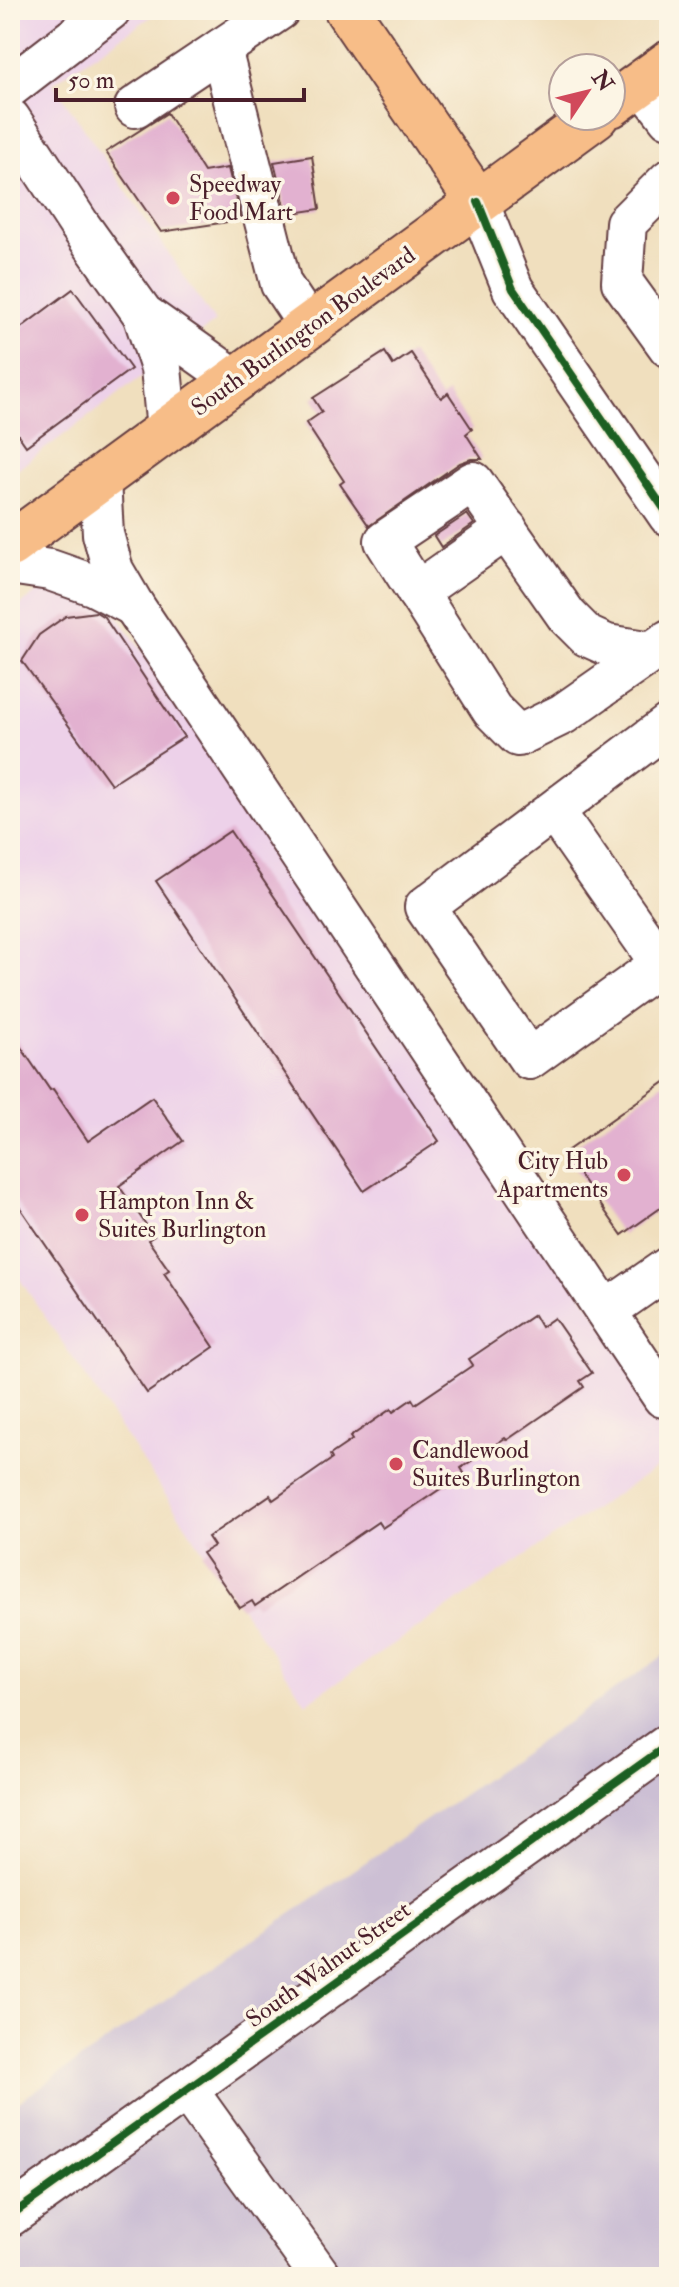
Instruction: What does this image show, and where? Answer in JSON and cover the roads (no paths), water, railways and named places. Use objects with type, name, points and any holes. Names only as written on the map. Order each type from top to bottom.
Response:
[{"type":"main road","points":[[347,10],[478,202]]},
{"type":"main road","name":"South Burlington Boulevard","points":[[10,545],[574,132]]},
{"type":"street","points":[[10,87],[110,10]]},
{"type":"street","points":[[135,107],[279,10]]},
{"type":"street","points":[[221,49],[281,284],[309,326]]},
{"type":"street","points":[[641,84],[669,118]]},
{"type":"street","points":[[10,119],[78,223],[143,314],[161,368],[167,430]]},
{"type":"street","points":[[669,180],[626,223],[622,282],[669,347]]},
{"type":"street","points":[[478,202],[513,289],[654,464],[669,516]]},
{"type":"street","points":[[143,314],[236,380]]},
{"type":"street","points":[[100,480],[103,534],[113,570],[134,606],[663,1397]]},
{"type":"street","points":[[473,482],[567,616],[587,636],[607,645],[661,646],[563,714],[518,736],[492,710],[385,541],[473,482]]},
{"type":"street","points":[[417,592],[507,529]]},
{"type":"street","points":[[10,564],[50,570],[93,585],[134,606]]},
{"type":"street","points":[[554,811],[661,964],[529,1059],[425,907],[669,724]]},
{"type":"street","points":[[606,1311],[669,1267]]},
{"type":"street","name":"South Walnut Street","points":[[10,2216],[669,1744]]},
{"type":"street","points":[[187,2090],[321,2277]]},
{"type":"place","name":"Speedway Food Mart","points":[[173,198]]},
{"type":"place","name":"City Hub Apartments","points":[[624,1175]]},
{"type":"place","name":"Hampton Inn & Suites Burlington","points":[[82,1215]]},
{"type":"place","name":"Candlewood Suites Burlington","points":[[396,1464]]}]
